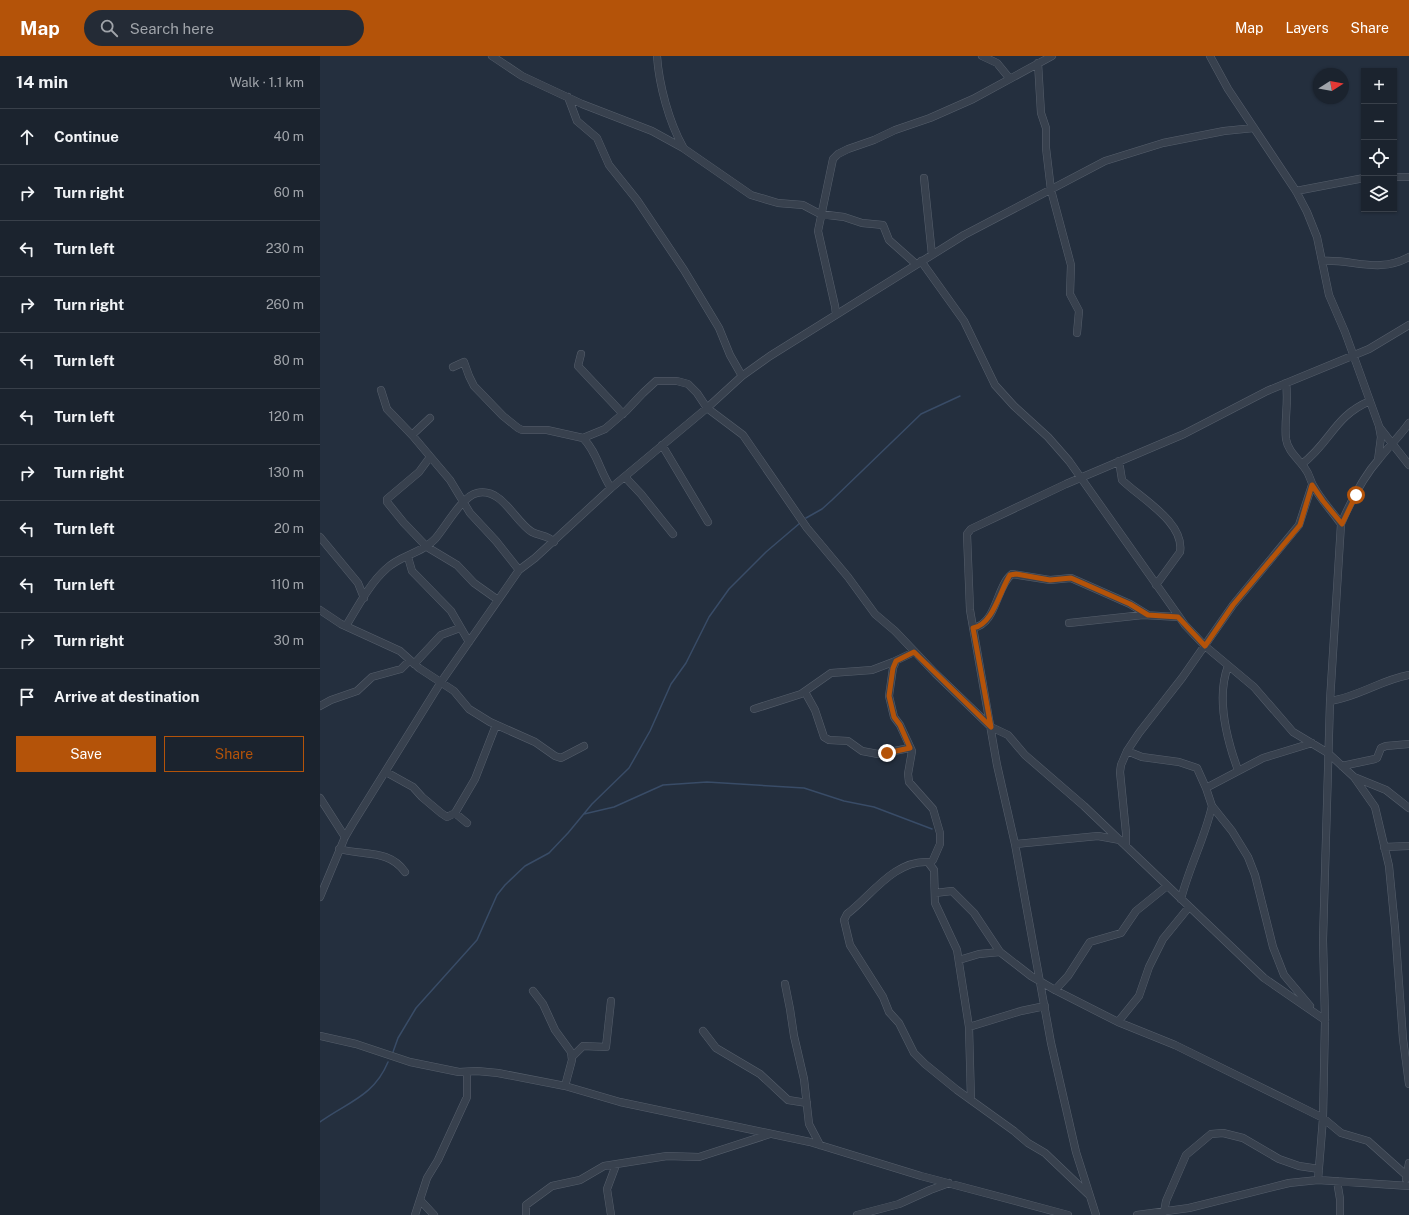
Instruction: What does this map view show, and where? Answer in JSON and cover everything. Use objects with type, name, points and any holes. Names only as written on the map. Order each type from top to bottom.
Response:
[{"type":"street","points":[[492,56],[522,76],[582,104],[652,131],[684,148],[751,195],[778,203],[803,205],[820,214],[844,217],[862,223],[883,225],[889,240],[919,263],[964,321],[994,385],[1048,437],[1082,478],[1178,617],[1205,646],[1254,688],[1293,732],[1328,753],[1354,777],[1375,807],[1390,882],[1403,1039],[1409,1084]]},
{"type":"street","points":[[656,56],[675,132],[684,148]]},
{"type":"street","points":[[982,56],[1001,67],[1010,79]]},
{"type":"street","points":[[836,314],[834,298],[818,230],[820,214],[833,159],[838,154],[974,99],[1052,56]]},
{"type":"street","points":[[1210,56],[1228,89],[1296,191],[1317,236],[1329,296],[1354,356],[1379,426],[1381,437],[1378,460]]},
{"type":"street","points":[[1038,63],[1041,113],[1046,128],[1046,148],[1051,190],[1071,265],[1070,294],[1079,311],[1077,333]]},
{"type":"street","points":[[568,97],[577,121],[597,138],[609,165],[637,200],[684,270],[719,328],[730,355],[742,376]]},
{"type":"street","points":[[320,897],[345,837],[441,682],[519,570],[554,542],[612,488],[707,408],[742,376],[836,314],[876,291],[964,235],[1105,161],[1163,143],[1208,134],[1254,128]]},
{"type":"street","points":[[1397,177],[1409,177]]},
{"type":"street","points":[[924,178],[932,255]]},
{"type":"street","points":[[1296,191],[1361,179]]},
{"type":"street","points":[[1322,261],[1346,261],[1375,267],[1397,263],[1409,257]]},
{"type":"street","points":[[1096,1215],[1076,1152],[1051,1043],[1015,844],[997,765],[968,593],[966,541],[968,532],[1038,497],[1184,434],[1247,400],[1354,356],[1409,325]]},
{"type":"street","points":[[582,354],[578,366],[623,414]]},
{"type":"street","points":[[453,367],[464,362],[474,386],[503,416],[520,430],[547,430],[583,438],[604,429],[623,414],[650,386],[660,380],[685,382],[697,393],[707,408],[743,436],[807,528],[848,577],[875,614],[895,631],[914,652],[991,727],[1008,735],[1025,755],[1123,842],[1189,908],[1228,941],[1264,978],[1325,1020]]},
{"type":"street","points":[[1286,383],[1288,397],[1286,439],[1292,454],[1302,464],[1308,473],[1312,485],[1342,524]]},
{"type":"street","points":[[381,390],[387,409],[412,435],[456,486],[470,513],[496,541],[519,570]]},
{"type":"street","points":[[1302,464],[1319,450],[1345,415],[1352,409],[1370,402]]},
{"type":"street","points":[[412,435],[430,418]]},
{"type":"street","points":[[1318,1180],[1323,1118],[1325,1020],[1323,940],[1328,753],[1342,524],[1348,509],[1378,460],[1409,423]]},
{"type":"street","points":[[1379,426],[1409,465]]},
{"type":"street","points":[[583,438],[592,449],[600,469],[612,488]]},
{"type":"street","points":[[662,445],[708,522]]},
{"type":"street","points":[[430,457],[419,472],[387,500],[404,523],[427,546],[457,565],[474,583],[498,600]]},
{"type":"street","points":[[1120,461],[1122,480],[1161,513],[1171,525],[1179,539],[1180,552],[1156,585]]},
{"type":"street","points":[[625,477],[638,490],[673,534]]},
{"type":"street","points":[[1123,842],[1126,821],[1120,772],[1121,765],[1127,751],[1205,646],[1233,605],[1300,525],[1312,485]]},
{"type":"street","points":[[346,626],[386,568],[427,546],[437,538],[454,513],[478,492],[494,496],[514,513],[528,529],[549,537],[554,542]]},
{"type":"street","points":[[320,537],[358,583],[364,598]]},
{"type":"street","points":[[408,557],[412,571],[446,605],[469,642]]},
{"type":"street","points":[[973,628],[980,626],[988,617],[1012,574],[1050,580],[1071,578],[1130,604],[1148,615]]},
{"type":"street","points":[[320,610],[346,626],[388,644],[400,651],[412,662],[454,691],[469,709],[496,725],[535,742],[558,757],[584,746]]},
{"type":"street","points":[[1070,623],[1148,615],[1178,617]]},
{"type":"street","points":[[320,706],[331,700],[357,691],[372,677],[401,669],[412,662],[441,635],[460,628]]},
{"type":"street","points":[[754,709],[805,692],[831,673],[872,670],[914,652]]},
{"type":"street","points":[[896,661],[893,671],[890,702],[894,717],[900,725],[910,748],[912,757],[908,774],[909,782],[933,809],[940,833],[940,844],[933,860],[930,863]]},
{"type":"street","points":[[1228,666],[1225,676],[1223,697],[1224,711],[1231,751],[1238,770]]},
{"type":"street","points":[[1330,701],[1347,698],[1374,688],[1390,679],[1409,675]]},
{"type":"street","points":[[805,692],[815,710],[826,739],[848,741],[862,751],[873,753],[887,753],[910,748]]},
{"type":"street","points":[[386,772],[413,787],[422,797],[445,816],[450,816],[455,813],[475,779],[496,725]]},
{"type":"street","points":[[1206,788],[1263,758],[1312,743]]},
{"type":"street","points":[[1342,766],[1375,759],[1377,758],[1381,748],[1386,746],[1409,744]]},
{"type":"street","points":[[1127,751],[1142,757],[1173,760],[1197,768],[1212,806],[1232,831],[1248,857],[1255,876],[1273,947],[1284,975],[1314,1011]]},
{"type":"street","points":[[1354,777],[1386,790],[1409,808]]},
{"type":"street","points":[[320,798],[345,837]]},
{"type":"street","points":[[1181,899],[1189,870],[1208,827],[1212,806]]},
{"type":"street","points":[[455,813],[468,822]]},
{"type":"street","points":[[1015,844],[1098,836],[1123,842]]},
{"type":"street","points":[[1384,847],[1409,846]]},
{"type":"street","points":[[340,849],[382,855],[399,864],[405,872]]},
{"type":"street","points":[[930,863],[923,862],[905,866],[882,882],[847,914],[844,920],[845,929],[854,953],[883,997],[889,1012],[899,1023],[914,1053],[925,1064],[971,1100],[1028,1143],[1045,1153],[1090,1195]]},
{"type":"street","points":[[930,863],[934,870],[935,903],[939,914],[955,942],[959,960],[969,1027],[971,1100]]},
{"type":"street","points":[[1054,990],[1068,976],[1090,942],[1121,933],[1136,911],[1167,886]]},
{"type":"street","points":[[935,893],[952,891],[961,898],[974,913],[1000,952],[1030,976],[1054,990],[1118,1022],[1138,1028],[1175,1045],[1323,1118],[1342,1133],[1368,1141],[1406,1175]]},
{"type":"street","points":[[1118,1022],[1138,996],[1149,967],[1163,939],[1189,908]]},
{"type":"street","points":[[959,960],[979,954],[1000,952]]},
{"type":"street","points":[[785,984],[794,1036],[804,1079],[809,1124],[820,1145]]},
{"type":"street","points":[[533,991],[543,1004],[552,1024],[567,1045],[572,1057]]},
{"type":"street","points":[[565,1086],[572,1057],[583,1046],[606,1047],[611,1001]]},
{"type":"street","points":[[969,1027],[1021,1011],[1045,1006]]},
{"type":"street","points":[[703,1031],[716,1048],[760,1074],[788,1100],[807,1102]]},
{"type":"street","points":[[320,1036],[356,1044],[410,1062],[467,1073],[477,1071],[498,1073],[565,1086],[620,1102],[820,1145],[950,1183],[1068,1215]]},
{"type":"street","points":[[415,1215],[427,1178],[438,1160],[466,1097],[467,1073]]},
{"type":"street","points":[[1164,1212],[1166,1201],[1186,1154],[1211,1134],[1223,1133],[1243,1138],[1279,1159],[1299,1166],[1319,1169]]},
{"type":"street","points":[[526,1215],[526,1205],[546,1190],[558,1184],[580,1180],[595,1170],[616,1164],[667,1156],[700,1157],[770,1134]]},
{"type":"street","points":[[1137,1215],[1189,1208],[1289,1183],[1318,1180],[1407,1186],[1406,1175],[1409,1163]]},
{"type":"street","points":[[611,1215],[607,1189],[616,1164]]},
{"type":"street","points":[[1337,1181],[1340,1199],[1340,1215]]},
{"type":"street","points":[[857,1215],[899,1204],[950,1183]]},
{"type":"street","points":[[420,1200],[434,1215]]},
{"type":"waterway","points":[[806,518],[822,509],[832,500],[921,414],[960,396]]},
{"type":"waterway","points":[[393,1052],[398,1038],[416,1008],[477,940],[497,895],[505,885],[525,866],[549,853],[592,804],[629,768],[650,731],[671,684],[686,663],[709,617],[729,589],[766,552],[800,523]]},
{"type":"waterway","points":[[584,814],[614,807],[663,785],[707,782],[804,788],[844,801],[874,807],[932,829]]},
{"type":"waterway","points":[[320,1122],[368,1091],[382,1074],[388,1062]]},
{"type":"route","points":[[887,753],[910,748],[900,725],[894,718],[889,696],[893,668],[896,661],[914,652],[991,727],[973,628],[979,627],[988,617],[997,603],[1010,575],[1016,574],[1050,580],[1071,578],[1130,604],[1148,615],[1178,617],[1205,646],[1233,605],[1300,525],[1307,496],[1312,485],[1342,524],[1356,495]]}]
